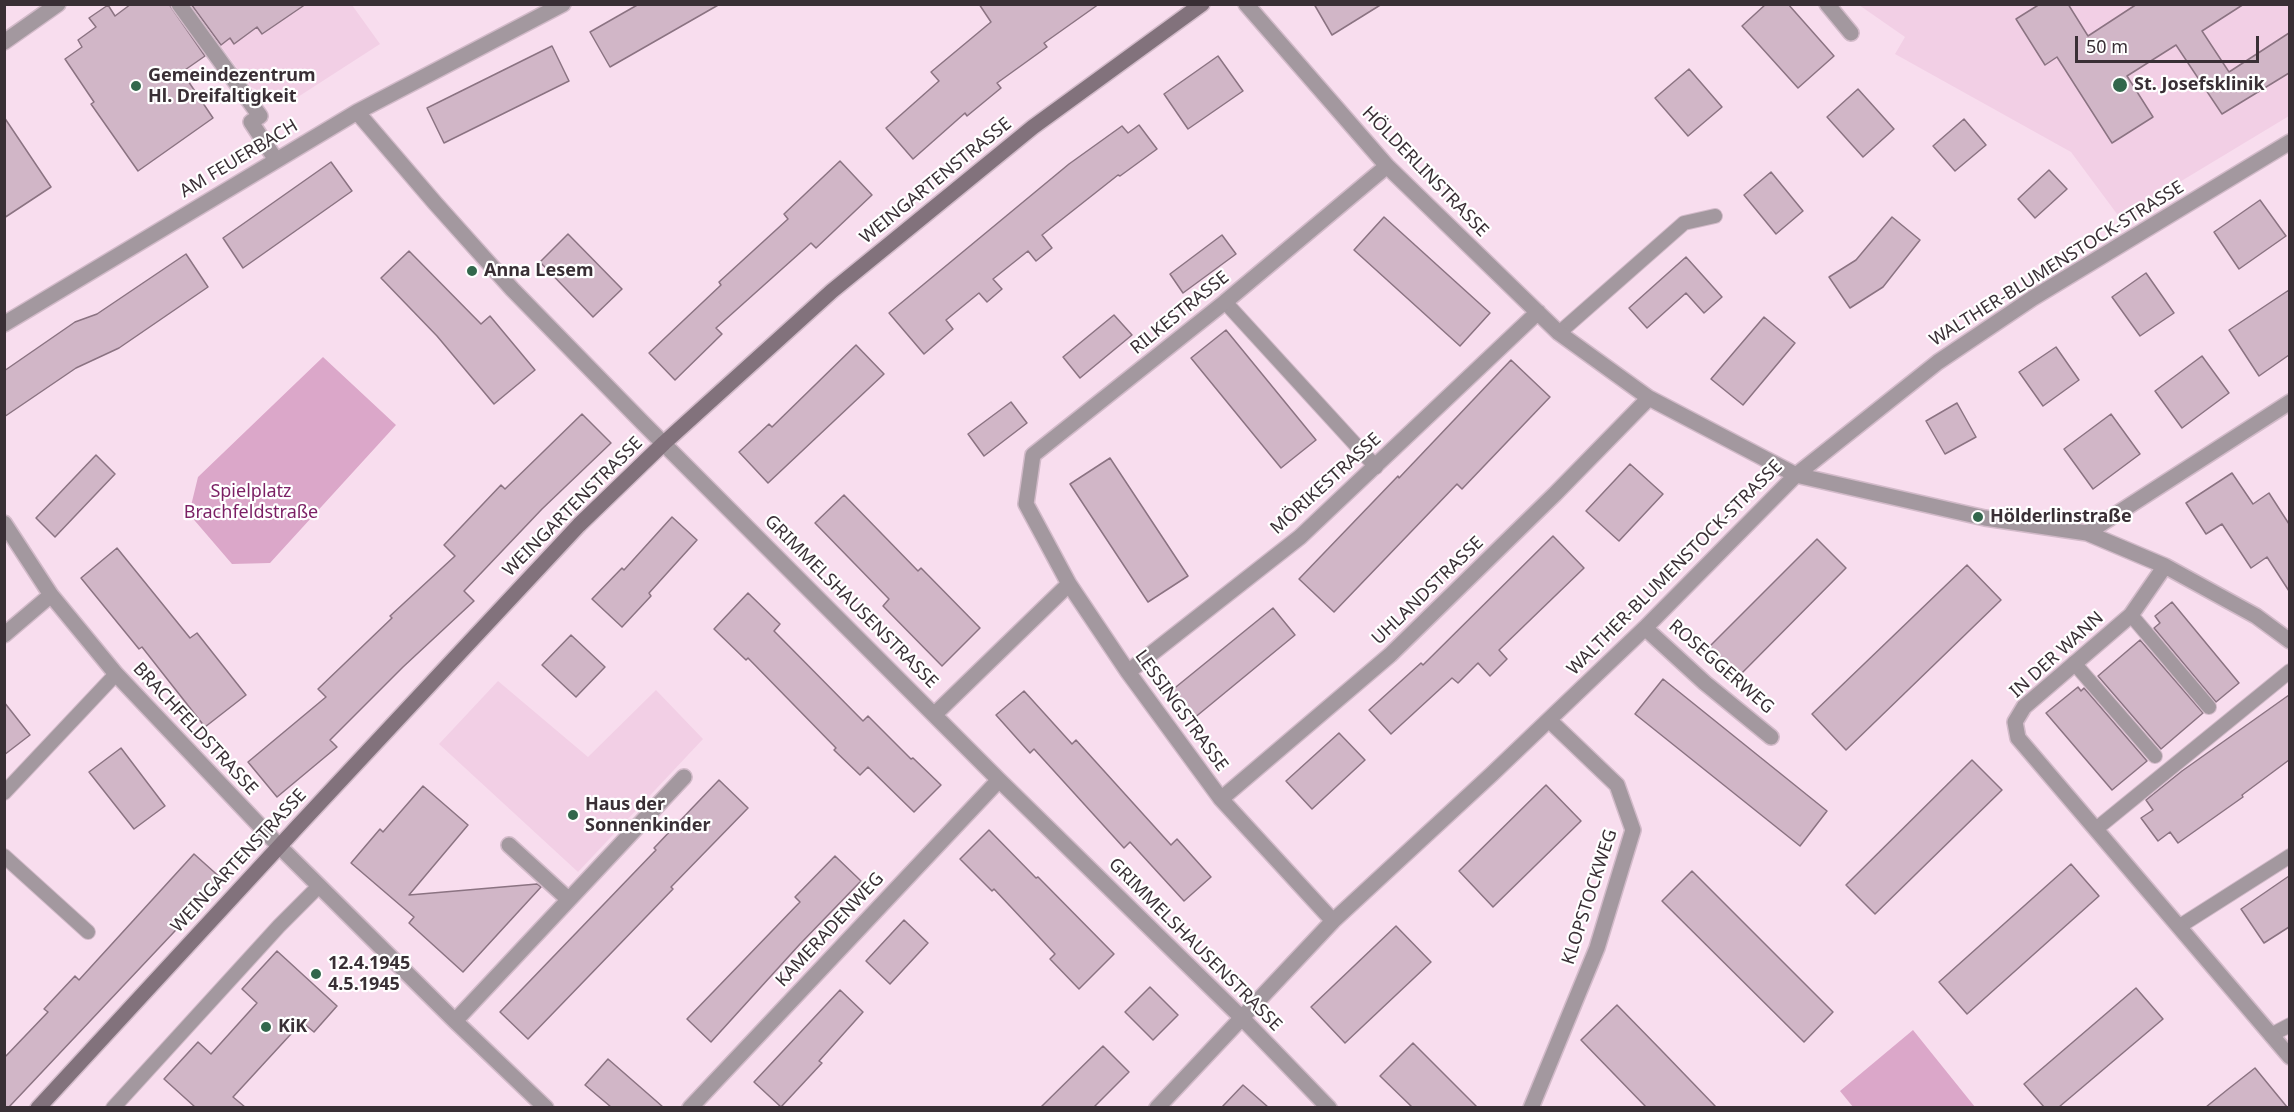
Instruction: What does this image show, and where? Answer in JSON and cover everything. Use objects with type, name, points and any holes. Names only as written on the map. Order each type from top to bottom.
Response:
[{"type":"street","points":[[4,42],[58,4]]},
{"type":"street","points":[[179,4],[260,116],[251,122],[276,160]]},
{"type":"street","name":"AM FEUERBACH","points":[[4,324],[357,112],[563,4]]},
{"type":"street","name":"WEINGARTENSTRASSE","points":[[38,1107],[579,525],[664,443],[832,291],[1006,149],[1202,4]]},
{"type":"street","name":"HÖLDERLINSTRASSE","points":[[1246,4],[1387,166],[1559,333],[1648,398],[1796,475],[1985,518],[2087,533],[2165,566],[2256,616],[2289,641]]},
{"type":"street","points":[[1827,4],[1851,33]]},
{"type":"street","name":"GRIMMELSHAUSENSTRASSE","points":[[357,112],[512,289],[999,780],[1242,1018],[1329,1107]]},
{"type":"street","name":"WALTHER-BLUMENSTOCK-STRASSE","points":[[1157,1107],[1333,921],[1440,824],[1645,628],[1796,475],[1947,356],[2033,298],[2289,142]]},
{"type":"street","name":"RILKESTRASSE","points":[[1026,504],[1033,455],[1224,303],[1387,166]]},
{"type":"street","name":"MÖRIKESTRASSE","points":[[1128,672],[1300,537],[1538,312]]},
{"type":"street","name":"UHLANDSTRASSE","points":[[1221,798],[1399,647],[1531,519],[1648,398]]},
{"type":"street","points":[[2087,533],[2289,402]]},
{"type":"street","name":"LESSINGSTRASSE","points":[[1026,504],[1069,584],[1128,672],[1221,798],[1333,921]]},
{"type":"street","name":"BRACHFELDSTRASSE","points":[[4,523],[51,595],[116,674],[279,846],[455,1021],[546,1107]]},
{"type":"street","name":"IN DER WANN","points":[[2165,566],[2131,615],[2024,707],[2015,722],[2018,738],[2289,1057]]},
{"type":"street","points":[[936,714],[1069,584]]},
{"type":"street","points":[[4,635],[51,595]]},
{"type":"street","name":"ROSEGGERWEG","points":[[1645,628],[1705,683],[1771,736]]},
{"type":"street","name":"KLOPSTOCKWEG","points":[[1532,1107],[1597,948],[1633,830],[1617,785],[1549,720]]},
{"type":"street","points":[[455,1021],[684,777]]},
{"type":"street","name":"KAMERADENWEG","points":[[690,1107],[999,780]]},
{"type":"street","points":[[509,844],[568,900]]},
{"type":"lane","points":[[1559,333],[1684,223],[1715,216]]},
{"type":"lane","points":[[1224,303],[1376,466]]},
{"type":"lane","points":[[2131,615],[2209,707]]},
{"type":"lane","points":[[2074,663],[2155,756]]},
{"type":"lane","points":[[2096,829],[2289,672]]},
{"type":"lane","points":[[4,793],[116,674]]},
{"type":"lane","points":[[4,856],[88,932]]},
{"type":"lane","points":[[2180,926],[2289,856]]},
{"type":"lane","points":[[113,1107],[279,926],[319,886]]},
{"type":"lane","points":[[2271,1035],[2289,1025]]},
{"type":"shaded area","points":[[191,5],[352,5],[380,44],[287,104],[251,87]]},
{"type":"shaded area","name":"St. Josefsklinik","points":[[1859,5],[2289,5],[2289,116],[2120,218],[2071,152],[1895,54],[1905,37]]},
{"type":"shaded area","name":"Haus der Sonnenkinder","points":[[498,681],[588,757],[656,690],[703,739],[578,872],[439,744]]},
{"type":"green space","name":"Spielplatz Brachfeldstraße","points":[[323,357],[396,425],[270,563],[232,564],[189,514],[198,477]]},
{"type":"green space","points":[[1913,1030],[1975,1107],[1853,1107],[1840,1091]]},
{"type":"building","name":"Gemeindezentrum Hl. Dreifaltigkeit","points":[[131,4],[169,4],[205,56],[182,72],[213,118],[138,171],[91,104],[94,102],[65,59],[82,47],[78,40],[96,27],[89,18],[108,5],[115,16]]},
{"type":"building","points":[[191,4],[306,4],[262,34],[257,27],[234,44],[230,38],[221,45]]},
{"type":"building","points":[[639,4],[720,4],[610,67],[590,32]]},
{"type":"building","points":[[979,4],[1099,4],[1044,43],[1047,47],[997,83],[1001,88],[967,116],[965,113],[913,159],[886,128],[939,81],[931,72],[991,22]]},
{"type":"building","points":[[1314,4],[1382,4],[1332,35]]},
{"type":"building","points":[[1766,4],[1788,4],[1834,56],[1798,88],[1742,26]]},
{"type":"building","points":[[2040,4],[2068,4],[2088,36],[2137,4],[2244,4],[2202,31],[2229,72],[2289,33],[2289,73],[2222,114],[2176,45],[2127,76],[2153,117],[2112,143],[2057,57],[2045,65],[2016,19]]},
{"type":"building","points":[[552,46],[569,81],[444,143],[427,108]]},
{"type":"building","points":[[1218,56],[1243,91],[1188,129],[1164,94]]},
{"type":"building","points":[[1689,69],[1722,107],[1688,136],[1655,98]]},
{"type":"building","points":[[1858,89],[1894,129],[1863,157],[1827,117]]},
{"type":"building","points":[[4,117],[51,187],[4,218]]},
{"type":"building","points":[[1964,119],[1986,145],[1955,171],[1933,146]]},
{"type":"building","points":[[1139,125],[1157,149],[1120,176],[1118,175],[1042,235],[1052,248],[1036,261],[1028,251],[993,279],[1002,289],[987,302],[979,293],[946,320],[953,329],[924,354],[889,313],[1069,164],[1122,126],[1128,133]]},
{"type":"building","points":[[840,161],[872,195],[816,248],[811,243],[716,328],[722,334],[675,380],[649,353],[721,285],[719,282],[788,219],[784,214]]},
{"type":"building","points":[[331,162],[352,191],[243,268],[223,238]]},
{"type":"building","points":[[2049,170],[2067,189],[2035,218],[2018,199]]},
{"type":"building","points":[[1771,172],[1803,211],[1776,234],[1744,195]]},
{"type":"building","points":[[2260,200],[2286,236],[2239,269],[2214,232]]},
{"type":"building","points":[[1384,217],[1490,313],[1460,346],[1354,250]]},
{"type":"building","points":[[1892,217],[1920,240],[1883,287],[1850,308],[1829,277],[1856,260]]},
{"type":"building","points":[[568,234],[622,289],[593,317],[540,262]]},
{"type":"building","points":[[1222,235],[1236,254],[1183,293],[1170,274]]},
{"type":"building","points":[[409,251],[481,324],[490,316],[535,370],[494,404],[437,336],[381,278]]},
{"type":"building","points":[[186,254],[208,287],[119,348],[76,368],[4,417],[4,371],[75,322],[97,314]]},
{"type":"building","points":[[1686,257],[1722,297],[1704,313],[1686,293],[1647,328],[1629,308]]},
{"type":"building","points":[[2146,273],[2174,313],[2140,336],[2112,297]]},
{"type":"building","points":[[2289,290],[2289,355],[2259,376],[2229,330]]},
{"type":"building","points":[[1114,315],[1132,335],[1080,378],[1063,357]]},
{"type":"building","points":[[1764,317],[1795,343],[1743,405],[1711,379]]},
{"type":"building","points":[[1226,330],[1316,440],[1281,468],[1191,358]]},
{"type":"building","points":[[856,345],[884,374],[768,483],[739,452],[769,424],[772,427]]},
{"type":"building","points":[[2056,347],[2079,380],[2043,406],[2019,372]]},
{"type":"building","points":[[2202,356],[2229,393],[2182,428],[2155,391]]},
{"type":"building","points":[[1511,360],[1550,397],[1462,489],[1457,484],[1334,612],[1299,579]]},
{"type":"building","points":[[1011,402],[1027,423],[984,456],[968,434]]},
{"type":"building","points":[[1957,403],[1976,437],[1945,454],[1926,421]]},
{"type":"building","points":[[582,414],[611,443],[542,509],[464,591],[474,601],[403,667],[330,740],[337,747],[277,797],[248,762],[326,697],[318,689],[392,618],[390,616],[455,556],[444,545],[501,485],[505,489]]},
{"type":"building","points":[[2111,414],[2140,454],[2093,489],[2064,449]]},
{"type":"building","points":[[96,455],[115,474],[55,537],[36,518]]},
{"type":"building","points":[[1110,458],[1188,576],[1148,602],[1070,484]]},
{"type":"building","points":[[1630,464],[1663,494],[1619,541],[1586,511]]},
{"type":"building","points":[[2232,473],[2253,504],[2269,493],[2289,524],[2289,591],[2267,557],[2251,568],[2222,524],[2206,534],[2186,503]]},
{"type":"building","points":[[844,495],[918,571],[921,568],[980,628],[942,666],[883,606],[889,599],[815,523]]},
{"type":"building","points":[[672,517],[697,540],[622,627],[592,599],[622,568],[624,570]]},
{"type":"building","points":[[1553,536],[1584,568],[1499,650],[1507,659],[1490,676],[1478,663],[1458,683],[1452,678],[1391,734],[1369,710],[1421,663],[1423,665]]},
{"type":"building","points":[[1817,539],[1846,568],[1736,679],[1706,650]]},
{"type":"building","points":[[117,548],[190,638],[197,633],[246,695],[205,727],[142,647],[139,649],[81,578]]},
{"type":"building","points":[[1967,565],[2001,600],[1846,750],[1812,714]]},
{"type":"building","points":[[748,593],[780,624],[774,631],[863,721],[868,716],[941,785],[914,812],[868,767],[860,775],[748,658],[746,660],[714,629]]},
{"type":"building","points":[[2172,602],[2239,683],[2216,702],[2154,628],[2160,623],[2155,616]]},
{"type":"building","points":[[1273,608],[1295,635],[1193,719],[1171,691]]},
{"type":"building","points":[[571,635],[605,667],[576,697],[542,665]]},
{"type":"building","points":[[2140,640],[2203,713],[2161,749],[2098,676]]},
{"type":"building","points":[[1663,679],[1827,811],[1800,846],[1635,714]]},
{"type":"building","points":[[2078,687],[2081,691],[2084,688],[2147,761],[2112,790],[2046,713]]},
{"type":"building","points":[[1024,691],[1072,744],[1076,740],[1171,845],[1177,839],[1211,877],[1184,901],[1130,842],[1124,848],[1034,749],[1030,753],[996,715]]},
{"type":"building","points":[[2289,695],[2289,760],[2242,795],[2243,797],[2178,843],[2170,832],[2158,841],[2141,818],[2153,810],[2146,800],[2182,771]]},
{"type":"building","points":[[4,702],[30,735],[4,755]]},
{"type":"building","points":[[1339,733],[1365,760],[1312,809],[1286,781]]},
{"type":"building","points":[[121,748],[165,806],[134,829],[89,772]]},
{"type":"building","points":[[1972,760],[2002,790],[1875,914],[1846,885]]},
{"type":"building","points":[[719,780],[748,808],[528,1039],[500,1012],[656,850],[654,848]]},
{"type":"building","points":[[1546,785],[1581,821],[1493,907],[1459,871]]},
{"type":"building","points":[[423,786],[468,825],[409,895],[537,884],[541,887],[463,972],[409,923],[414,917],[351,863],[380,829],[383,832]]},
{"type":"building","points":[[989,830],[1114,954],[1079,989],[1050,959],[1055,954],[994,889],[992,891],[960,859]]},
{"type":"building","points":[[194,854],[223,880],[9,1107],[4,1107],[4,1058],[48,1012],[44,1009],[75,976],[79,980]]},
{"type":"building","points":[[835,856],[861,881],[711,1042],[687,1019],[800,902],[795,897]]},
{"type":"building","points":[[2071,864],[2099,896],[1967,1014],[1939,982]]},
{"type":"building","points":[[1692,871],[1833,1012],[1804,1042],[1662,901]]},
{"type":"building","points":[[2289,876],[2289,927],[2264,943],[2241,909]]},
{"type":"building","points":[[904,920],[928,943],[890,984],[866,961]]},
{"type":"building","points":[[1396,926],[1431,962],[1345,1043],[1311,1007]]},
{"type":"building","name":"KiK","points":[[277,951],[337,1006],[314,1032],[302,1022],[233,1097],[245,1107],[195,1107],[164,1079],[198,1042],[211,1054],[257,1003],[242,989]]},
{"type":"building","points":[[1150,987],[1178,1015],[1153,1040],[1125,1012]]},
{"type":"building","points":[[2136,988],[2163,1019],[2059,1107],[2044,1107],[2024,1084]]},
{"type":"building","points":[[840,990],[863,1012],[819,1061],[822,1063],[781,1107],[754,1082]]},
{"type":"building","points":[[1617,1005],[1716,1107],[1646,1107],[1581,1040]]},
{"type":"building","points":[[1413,1043],[1477,1107],[1412,1107],[1380,1076]]},
{"type":"building","points":[[1103,1046],[1129,1072],[1094,1107],[1041,1107]]},
{"type":"building","points":[[608,1059],[663,1107],[611,1107],[585,1085]]},
{"type":"building","points":[[2255,1068],[2287,1107],[2206,1107],[2227,1090]]},
{"type":"building","points":[[1243,1085],[1268,1107],[1222,1107]]},
{"type":"place","name":"St. Josefsklinik","points":[[2120,85]]},
{"type":"place","name":"Gemeindezentrum Hl. Dreifaltigkeit","points":[[136,86]]},
{"type":"place","name":"Anna Lesem","points":[[472,271]]},
{"type":"place","name":"Hölderlinstraße","points":[[1978,517]]},
{"type":"place","name":"Haus der Sonnenkinder","points":[[573,815]]},
{"type":"place","name":"12.4.1945 4.5.1945","points":[[316,974]]},
{"type":"place","name":"KiK","points":[[266,1027]]}]
